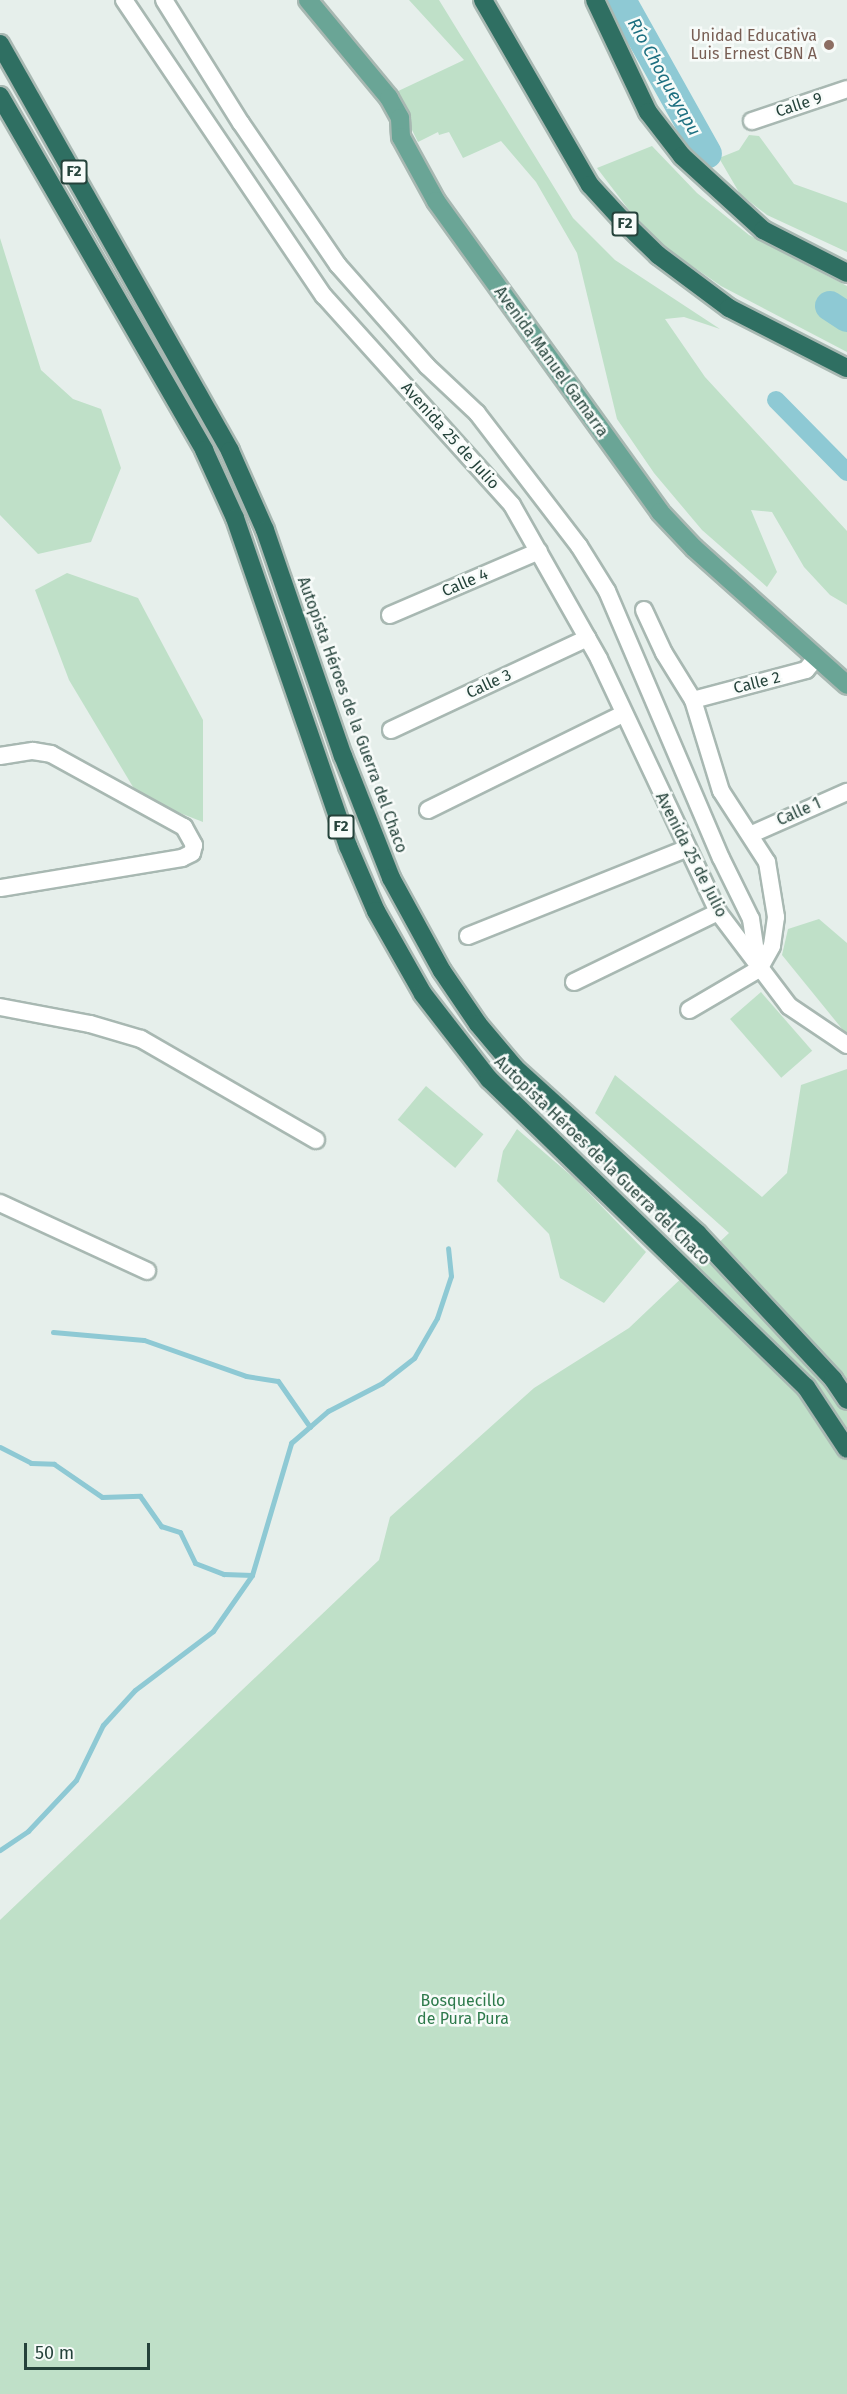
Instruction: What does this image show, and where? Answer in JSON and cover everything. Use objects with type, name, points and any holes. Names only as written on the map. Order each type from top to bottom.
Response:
[{"type":"highway","name":"F2","points":[[483,0],[590,185],[623,221],[658,255],[729,308],[847,368]]},
{"type":"highway","points":[[595,0],[648,112],[682,156],[763,230],[847,273]]},
{"type":"highway","name":"Autopista Héroes de la Guerra del Chaco","points":[[0,44],[230,451],[265,530],[343,756],[391,878],[442,971],[478,1024],[515,1068],[697,1233],[833,1379],[847,1400]]},
{"type":"highway","name":"Autopista Héroes de la Guerra del Chaco","points":[[0,96],[204,450],[235,518],[348,846],[376,911],[423,994],[489,1079],[806,1387],[847,1449]]},
{"type":"main road","name":"Avenida Manuel Gamarra","points":[[308,0],[389,98],[400,118],[401,137],[436,201],[660,512],[694,548],[847,685]]},
{"type":"street","name":"Avenida 25 de Julio","points":[[124,0],[324,296],[512,505],[587,638],[718,912],[759,969]]},
{"type":"street","name":"Avenida 25 de Julio","points":[[164,0],[241,123],[338,265],[419,358],[477,413],[585,555],[607,591],[721,858],[752,919],[759,969]]},
{"type":"street","name":"Calle 9","points":[[752,121],[847,89]]},
{"type":"street","name":"Calle 4","points":[[390,615],[539,551]]},
{"type":"street","points":[[644,610],[664,652],[693,700],[721,791],[752,834],[767,862],[776,926],[772,946],[759,969],[689,1010]]},
{"type":"street","name":"Calle 3","points":[[391,730],[587,638]]},
{"type":"street","name":"Calle 2","points":[[693,700],[806,670],[816,658]]},
{"type":"street","points":[[428,810],[623,714]]},
{"type":"street","points":[[0,756],[33,751],[51,754],[184,827],[194,845],[192,853],[182,858],[0,888]]},
{"type":"street","name":"Calle 1","points":[[752,834],[847,792]]},
{"type":"street","points":[[468,936],[686,849]]},
{"type":"street","points":[[574,982],[718,912]]},
{"type":"street","points":[[759,969],[789,1006],[847,1045]]},
{"type":"street","points":[[0,1007],[90,1024],[141,1039],[316,1140]]},
{"type":"street","points":[[0,1203],[147,1271]]},
{"type":"green space","points":[[409,0],[439,0],[573,218],[615,260],[720,329],[684,317],[665,319],[705,377],[847,531],[847,605],[830,595],[804,567],[772,512],[751,510],[777,572],[767,587],[702,530],[654,473],[617,419],[577,253],[536,182],[501,141],[463,158],[449,132],[439,135],[438,132],[418,142],[394,93],[464,60]]},
{"type":"green space","points":[[616,0],[625,0],[680,102]]},
{"type":"green space","points":[[749,135],[759,136],[794,184],[847,203],[847,252],[767,215],[740,194],[719,158],[739,150]]},
{"type":"green space","points":[[652,146],[697,193],[749,235],[847,286],[847,305],[827,294],[818,310],[847,329],[847,352],[721,286],[666,248],[629,210],[597,168]]},
{"type":"green space","points":[[0,238],[41,370],[73,399],[101,409],[121,468],[91,542],[38,554],[0,515]]},
{"type":"green space","points":[[67,573],[138,598],[203,720],[203,822],[139,797],[69,680],[35,590]]},
{"type":"green space","points":[[819,919],[847,943],[847,1035],[782,955],[788,929]]},
{"type":"green space","points":[[761,992],[812,1051],[781,1078],[730,1019]]},
{"type":"green space","name":"Bosquecillo de Pura Pura","points":[[847,1069],[847,2394],[0,2394],[0,1920],[379,1560],[390,1517],[534,1388],[629,1328],[729,1233],[595,1113],[615,1075],[762,1197],[787,1173],[801,1085]]},
{"type":"green space","points":[[426,1086],[483,1134],[455,1168],[398,1120]]},
{"type":"green space","points":[[517,1129],[575,1179],[646,1252],[604,1303],[560,1278],[549,1234],[497,1181],[503,1151]]},
{"type":"waterway","name":"Río Choqueyapu","points":[[621,0],[707,154]]},
{"type":"waterway","name":"Río Choqueyapu","points":[[830,306],[847,317]]},
{"type":"waterway","points":[[776,400],[847,472]]},
{"type":"waterway","points":[[0,1850],[28,1831],[76,1780],[103,1725],[135,1690],[213,1631],[252,1575],[291,1443],[328,1411],[382,1383],[414,1358],[437,1318],[451,1276],[448,1248]]},
{"type":"waterway","points":[[53,1332],[144,1340],[246,1376],[278,1381],[310,1427]]},
{"type":"waterway","points":[[0,1447],[31,1463],[54,1464],[102,1497],[140,1496],[161,1526],[180,1532],[195,1563],[224,1574],[252,1575]]},
{"type":"place","name":"Unidad Educativa Luis Ernest CBN A","points":[[829,45]]}]
